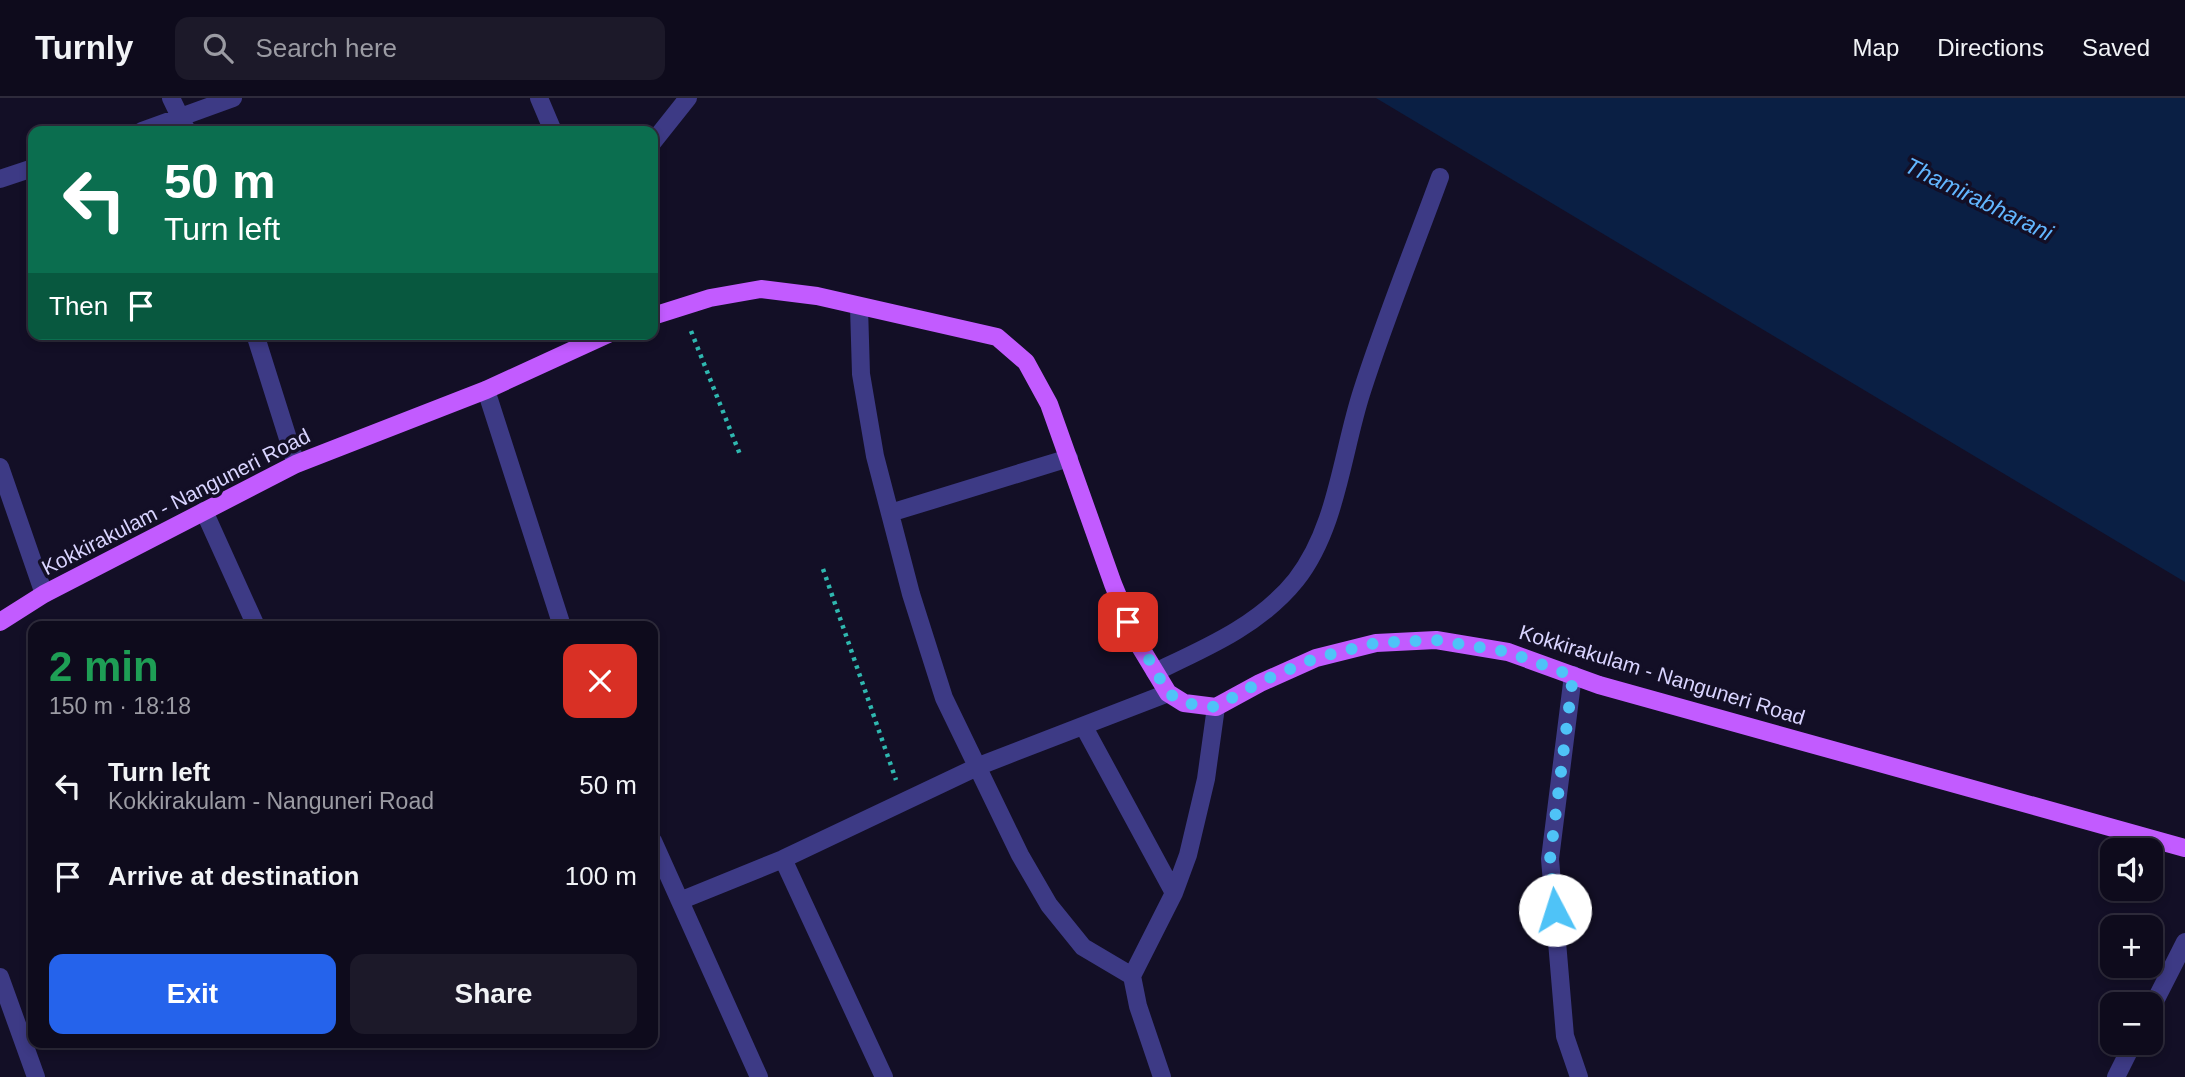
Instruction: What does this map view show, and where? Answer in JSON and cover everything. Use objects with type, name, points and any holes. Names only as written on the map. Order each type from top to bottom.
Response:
[{"type":"main road","points":[[658,314],[710,298],[761,289],[817,296],[997,337],[1027,362],[1049,404],[1112,584],[1136,640],[1168,693],[1184,703],[1216,707]]},
{"type":"main road","name":"Kokkirakulam - Nanguneri Road","points":[[0,622],[44,594],[296,464],[486,390],[595,340]]},
{"type":"main road","name":"Kokkirakulam - Nanguneri Road","points":[[1216,707],[1260,682],[1316,658],[1376,643],[1436,640],[1508,652],[1573,676],[2185,848]]},
{"type":"street","points":[[171,98],[184,124],[233,98]]},
{"type":"street","points":[[539,98],[551,126]]},
{"type":"street","points":[[658,136],[688,98]]},
{"type":"street","points":[[0,179],[28,170]]},
{"type":"street","points":[[1156,672],[1225,639],[1262,613],[1295,581],[1317,549],[1362,391],[1440,177]]},
{"type":"street","points":[[859,307],[861,374],[875,456],[944,698],[1020,855],[1049,905],[1083,947],[1132,976]]},
{"type":"street","points":[[257,340],[296,464]]},
{"type":"street","points":[[486,390],[560,621]]},
{"type":"street","points":[[890,513],[1069,458]]},
{"type":"street","points":[[0,467],[44,594]]},
{"type":"street","points":[[204,512],[254,621]]},
{"type":"street","points":[[1573,676],[1550,859],[1565,1036],[1579,1077]]},
{"type":"street","points":[[681,900],[783,859],[979,766],[1168,693]]},
{"type":"street","points":[[1162,1077],[1138,1006],[1132,976],[1174,893],[1188,855],[1206,779],[1216,707]]},
{"type":"street","points":[[1083,727],[1174,893]]},
{"type":"street","points":[[658,852],[759,1077]]},
{"type":"street","points":[[783,859],[884,1077]]},
{"type":"street","points":[[2160,992],[2185,942]]},
{"type":"street","points":[[0,976],[36,1077]]},
{"type":"street","points":[[2116,1077],[2127,1055]]},
{"type":"path","points":[[681,307],[741,457]]},
{"type":"path","points":[[823,569],[903,801]]},
{"type":"water","name":"Thamirabharani","points":[[1376,98],[2185,98],[2185,582]]},
{"type":"route","points":[[1128,622],[1168,693],[1184,703],[1216,707],[1260,682],[1316,658],[1376,643],[1436,640],[1508,652],[1573,676],[1550,859],[1555,910]]}]
